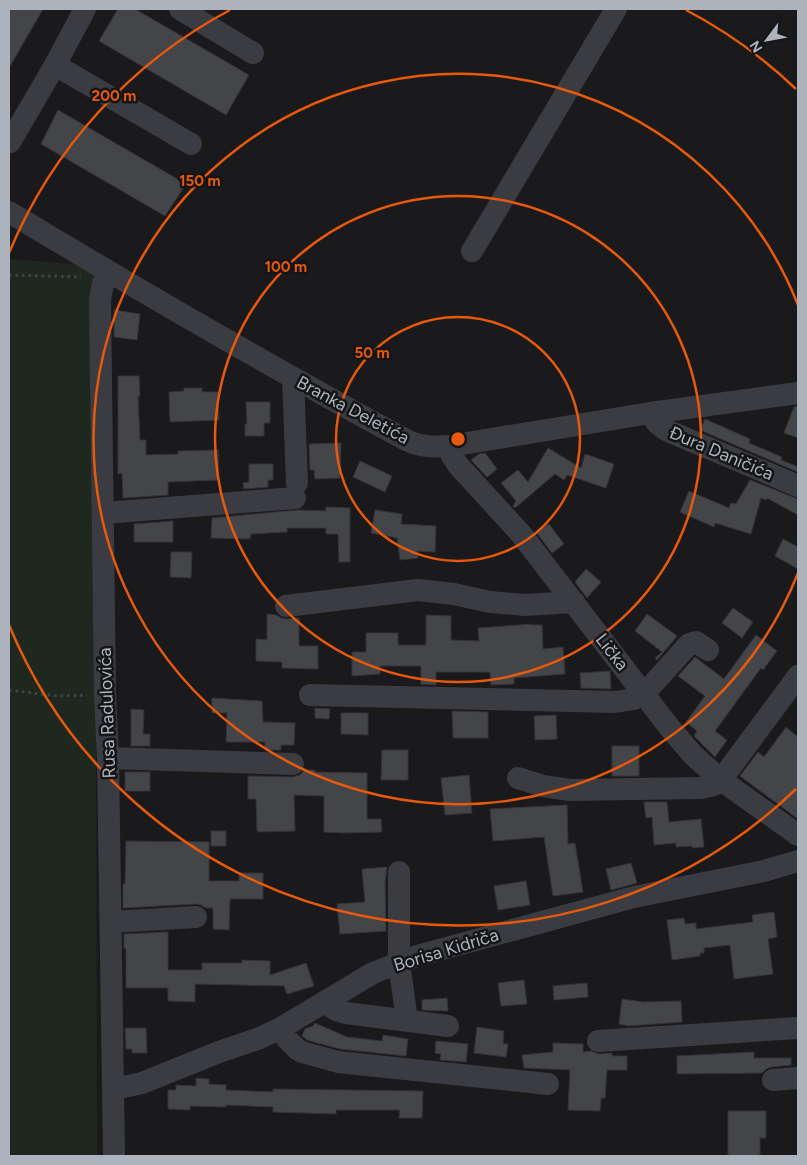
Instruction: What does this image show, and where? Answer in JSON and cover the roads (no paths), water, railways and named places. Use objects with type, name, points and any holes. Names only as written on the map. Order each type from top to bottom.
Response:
[{"type":"street","points":[[10,142],[85,9]]},
{"type":"street","points":[[180,9],[253,53]]},
{"type":"street","points":[[472,251],[607,12]]},
{"type":"street","points":[[55,65],[191,144]]},
{"type":"street","name":"Branka Deletića","points":[[9,212],[107,275],[413,443],[427,446],[450,446],[650,413],[798,393]]},
{"type":"street","name":"Rusa Radulovića","points":[[107,275],[100,300],[114,1156]]},
{"type":"street","points":[[104,513],[296,490],[293,378]]},
{"type":"street","name":"Đura Daničića","points":[[650,413],[656,423],[666,430],[798,486]]},
{"type":"street","name":"Lička","points":[[450,446],[452,456],[458,465],[521,534],[693,755],[721,780],[798,835]]},
{"type":"street","points":[[286,606],[418,590],[454,594],[490,602],[525,605],[574,602]]},
{"type":"street","points":[[310,695],[615,702],[634,699],[644,694],[689,644],[696,642],[708,650]]},
{"type":"street","points":[[518,778],[543,786],[570,790],[701,788],[714,785],[721,780],[798,676]]},
{"type":"street","points":[[108,758],[293,764]]},
{"type":"street","name":"Borisa Kidriča","points":[[114,1089],[142,1082],[260,1038],[281,1028],[374,973],[417,956],[634,897],[764,871],[798,861]]},
{"type":"street","points":[[399,872],[399,963],[407,1020]]},
{"type":"street","points":[[111,922],[196,917]]},
{"type":"street","points":[[324,1002],[336,1010],[346,1013],[448,1026]]},
{"type":"street","points":[[281,1028],[287,1039],[302,1052],[338,1062],[548,1084]]},
{"type":"street","points":[[598,1041],[798,1028]]},
{"type":"street","points":[[773,1080],[798,1078]]}]
